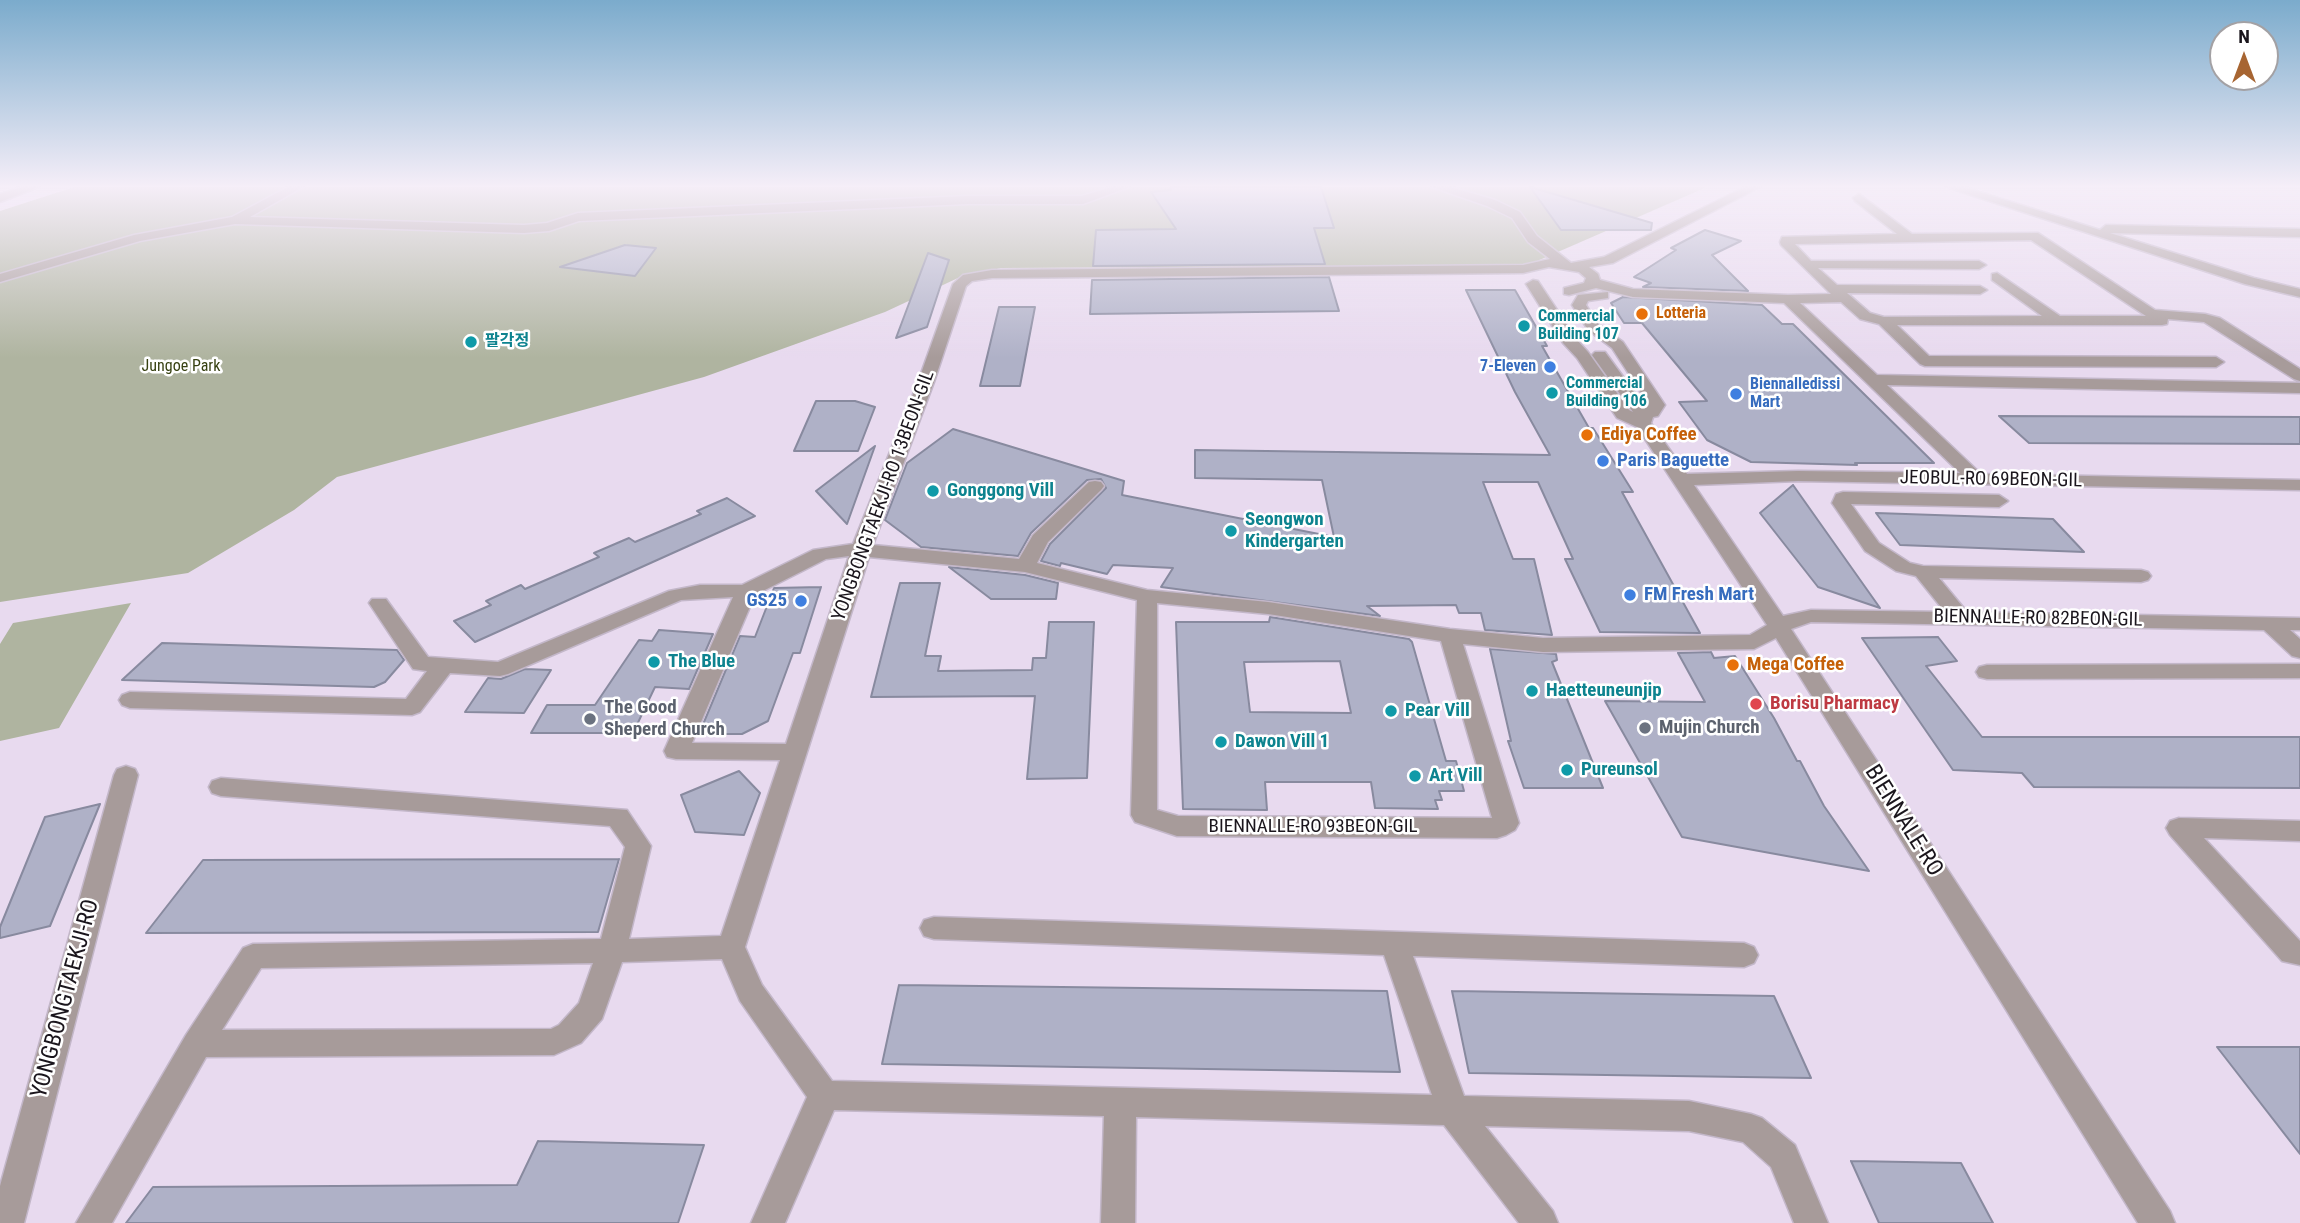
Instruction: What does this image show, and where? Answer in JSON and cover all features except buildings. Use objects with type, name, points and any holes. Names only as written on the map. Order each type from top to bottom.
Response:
[{"type":"street","points":[[0,278],[117,244]]},
{"type":"street","points":[[1527,244],[1529,273]]},
{"type":"street","points":[[1538,244],[1552,256],[1594,280],[1633,293],[1788,299],[1839,294],[1980,290]]},
{"type":"street","points":[[1529,273],[1608,260],[1640,244]]},
{"type":"street","points":[[1788,244],[1808,266],[1865,316],[1884,321],[2162,321],[2046,244]]},
{"type":"street","points":[[2132,244],[2249,281],[2300,293]]},
{"type":"street","points":[[1552,256],[1608,260]]},
{"type":"street","points":[[1569,291],[1589,286],[1608,265],[1608,260]]},
{"type":"street","points":[[1808,266],[1979,265]]},
{"type":"street","points":[[1529,273],[1569,291],[1612,295],[1664,295]]},
{"type":"street","name":"BIENNALE-RO","points":[[1529,273],[1571,343],[1583,355],[1623,414],[1647,418]]},
{"type":"street","name":"YONGBONGTAEKJI-RO 13BEON-GIL","points":[[731,947],[861,550],[926,382],[960,284],[968,278],[992,274],[1529,273]]},
{"type":"street","points":[[1997,277],[2057,320]]},
{"type":"street","name":"BIENNALE-RO","points":[[1569,291],[1564,299],[1566,308],[1612,355],[1682,480],[1779,627],[2158,1223]]},
{"type":"street","points":[[1601,355],[1647,418],[1657,405],[1618,345],[1593,327],[1579,305],[1583,298],[1612,295]]},
{"type":"street","points":[[1788,299],[1976,479]]},
{"type":"street","points":[[2153,314],[2215,321],[2300,376]]},
{"type":"street","points":[[1884,321],[1925,361],[2216,362]]},
{"type":"street","points":[[1874,380],[2300,387]]},
{"type":"street","name":"JEOBUL-RO 69BEON-GIL","points":[[1682,480],[1798,476],[2300,485]]},
{"type":"street","points":[[1025,566],[1040,539],[1095,486]]},
{"type":"street","points":[[1999,501],[1843,498],[1841,503],[1872,547],[1903,567],[1923,572],[2141,576]]},
{"type":"street","points":[[379,603],[421,664],[500,669],[676,595],[699,590],[746,591],[820,554],[861,550],[1025,566],[1147,596],[1268,608],[1450,636],[1543,645],[1732,644],[1755,642],[1779,627]]},
{"type":"street","points":[[1923,572],[1959,617]]},
{"type":"street","points":[[746,591],[676,751],[794,752]]},
{"type":"street","name":"BIENNALLE-RO 93BEON-GIL","points":[[1147,596],[1144,815],[1177,826],[1497,828],[1506,823],[1450,636]]},
{"type":"street","name":"BIENNALLE-RO 82BEON-GIL","points":[[1779,627],[1790,621],[1811,617],[1959,617],[2300,624]]},
{"type":"street","points":[[2269,623],[2300,651]]},
{"type":"street","points":[[130,700],[412,707],[443,665]]},
{"type":"street","points":[[1987,672],[2300,671]]},
{"type":"street","name":"YONGBONGTAEKJI-RO","points":[[7,1223],[125,775]]},
{"type":"street","points":[[197,1045],[554,1042],[570,1034],[591,1010],[612,951],[638,846],[618,817],[221,787]]},
{"type":"street","points":[[2300,831],[2179,828],[2292,953],[2300,953]]},
{"type":"street","points":[[934,928],[1744,955]]},
{"type":"street","points":[[1394,943],[1453,1111],[1541,1223]]},
{"type":"street","points":[[93,1223],[197,1045],[253,956],[731,947],[750,992],[824,1096]]},
{"type":"street","points":[[824,1096],[1689,1116],[1751,1129],[1783,1156],[1811,1223]]},
{"type":"street","points":[[768,1223],[824,1096]]},
{"type":"street","points":[[1118,1223],[1120,1102]]},
{"type":"green space","name":"Jungoe Park","points":[[0,244],[1576,244],[1528,265],[1001,268],[958,278],[885,312],[704,377],[337,477],[294,510],[188,573],[0,602]]},
{"type":"green space","points":[[131,603],[59,728],[0,741],[0,644],[13,623]]},
{"type":"place","name":"Lotteria","points":[[1642,314]]},
{"type":"place","name":"Commercial Building 107","points":[[1524,326]]},
{"type":"place","name":"팔각정","points":[[471,342]]},
{"type":"place","name":"7-Eleven","points":[[1550,367]]},
{"type":"place","name":"Commercial Building 106","points":[[1552,393]]},
{"type":"place","name":"Biennalledissi Mart","points":[[1736,394]]},
{"type":"place","name":"Ediya Coffee","points":[[1587,435]]},
{"type":"place","name":"Paris Baguette","points":[[1603,461]]},
{"type":"place","name":"Gonggong Vill","points":[[933,491]]},
{"type":"place","name":"Seongwon Kindergarten","points":[[1231,531]]},
{"type":"place","name":"FM Fresh Mart","points":[[1630,595]]},
{"type":"place","name":"GS25","points":[[801,601]]},
{"type":"place","name":"The Blue","points":[[654,662]]},
{"type":"place","name":"Mega Coffee","points":[[1733,665]]},
{"type":"place","name":"Haetteuneunjip","points":[[1532,691]]},
{"type":"place","name":"Borisu Pharmacy","points":[[1756,704]]},
{"type":"place","name":"Pear Vill","points":[[1391,711]]},
{"type":"place","name":"The Good Sheperd Church","points":[[590,719]]},
{"type":"place","name":"Mujin Church","points":[[1645,728]]},
{"type":"place","name":"Dawon Vill 1","points":[[1221,742]]},
{"type":"place","name":"Pureunsol","points":[[1567,770]]},
{"type":"place","name":"Art Vill","points":[[1415,776]]}]
